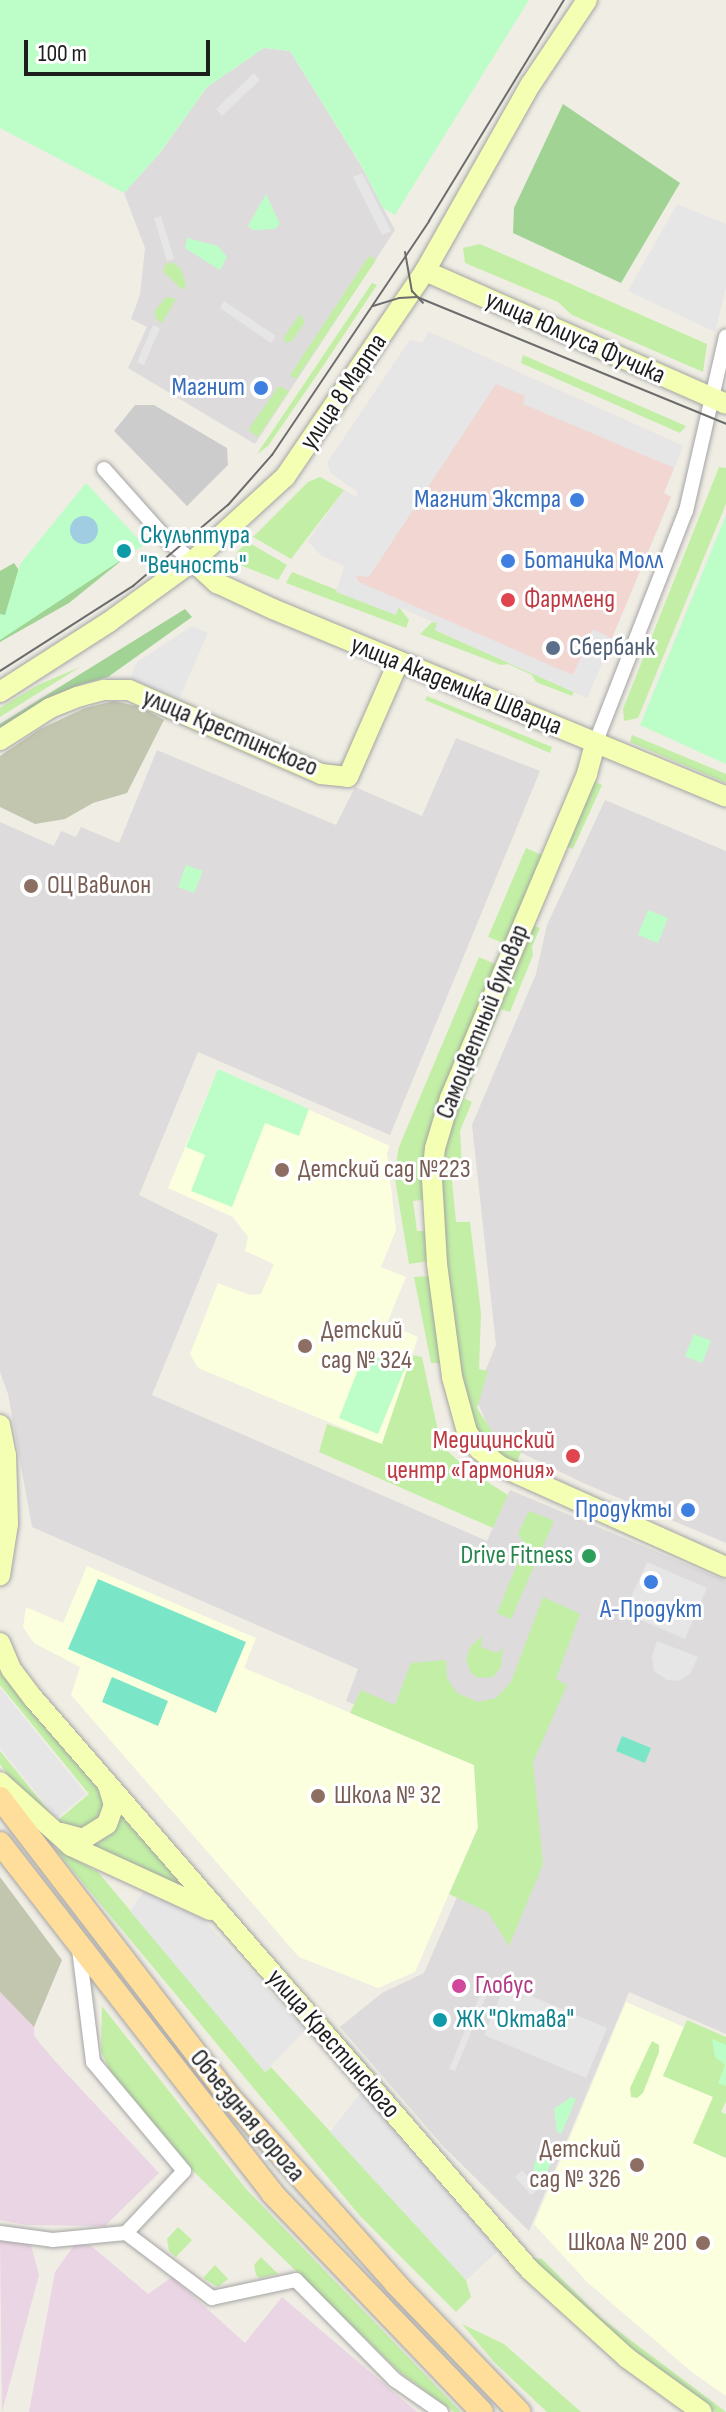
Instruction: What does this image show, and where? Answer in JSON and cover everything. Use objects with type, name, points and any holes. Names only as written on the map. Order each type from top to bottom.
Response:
[{"type":"main road","name":"Объездная дорога","points":[[0,1798],[227,2094],[375,2261],[519,2412]]},
{"type":"main road","name":"Объездная дорога","points":[[0,1843],[272,2193],[482,2412]]},
{"type":"street","name":"улица 8 Марта","points":[[0,692],[109,622],[193,561],[285,477],[425,271],[531,84],[587,0]]},
{"type":"street","name":"улица Юлиуса Фучика","points":[[425,271],[719,401]]},
{"type":"street","points":[[595,744],[686,511],[719,401],[726,337]]},
{"type":"street","points":[[104,469],[170,543],[193,561]]},
{"type":"street","name":"улица Академика Шварца","points":[[193,561],[217,583],[398,663],[726,797]]},
{"type":"street","name":"улица Крестинского","points":[[0,740],[50,708],[77,697],[104,690],[129,690],[321,774],[348,777],[398,663]]},
{"type":"street","name":"Самоцветный бульвар","points":[[595,744],[587,774],[450,1098],[435,1148],[432,1179],[437,1264],[452,1377],[460,1417],[479,1449],[500,1466],[550,1491],[726,1567]]},
{"type":"street","points":[[0,1425],[6,1455],[8,1524],[0,1575]]},
{"type":"street","name":"улица Крестинского","points":[[0,1643],[11,1669],[108,1785],[530,2270],[627,2358],[702,2412]]},
{"type":"street","points":[[0,1782],[71,1846],[217,1913]]},
{"type":"street","points":[[50,1829],[73,1837],[93,1835],[111,1817],[114,1805],[108,1785]]},
{"type":"street","points":[[0,2233],[53,2240],[126,2233],[184,2171],[93,2062],[78,1944]]},
{"type":"street","points":[[126,2233],[212,2298],[296,2280],[395,2380],[441,2412]]},
{"type":"shaded area","points":[[264,48],[290,51],[360,164],[395,230],[255,444],[128,368],[147,327],[131,319],[140,295],[145,248],[124,193],[159,154],[207,87]]},
{"type":"shaded area","points":[[254,73],[260,80],[222,116],[216,109]]},
{"type":"shaded area","points":[[362,173],[391,231],[382,235],[353,177]]},
{"type":"shaded area","points":[[677,204],[726,224],[726,288],[715,332],[628,291]]},
{"type":"shaded area","points":[[161,216],[174,259],[167,261],[154,218]]},
{"type":"shaded area","points":[[224,301],[276,336],[271,343],[220,308]]},
{"type":"shaded area","points":[[153,325],[160,328],[144,365],[137,362]]},
{"type":"shaded area","points":[[429,332],[683,446],[664,493],[671,497],[587,698],[437,623],[399,607],[396,615],[336,592],[345,566],[321,555],[308,541],[344,490],[355,497],[359,493],[330,472],[328,462],[410,340],[422,343]]},
{"type":"shaded area","points":[[429,332],[683,446],[674,468],[523,404],[525,396],[496,384],[369,577],[356,576],[359,582],[573,675],[593,629],[613,639],[587,698],[435,630],[437,623],[399,607],[396,615],[336,592],[345,566],[321,555],[308,541],[344,490],[355,497],[359,493],[330,472],[328,462],[410,340],[422,343]]},
{"type":"shaded area","points":[[135,405],[154,405],[227,448],[228,465],[187,506],[114,431]]},
{"type":"shaded area","points":[[192,626],[208,633],[179,699],[130,679],[136,663]]},
{"type":"shaded area","points":[[114,701],[141,707],[164,720],[127,793],[93,803],[65,819],[35,824],[0,807],[0,756],[40,729],[85,708]]},
{"type":"shaded area","points":[[456,738],[540,771],[390,1135],[198,1052],[139,1195],[218,1234],[152,1395],[487,1541],[510,1490],[726,1581],[726,2034],[629,1992],[529,2231],[444,2147],[340,2027],[382,1993],[424,1973],[491,1819],[481,1760],[346,1701],[358,1669],[32,1527],[8,1394],[0,1372],[0,822],[54,846],[61,831],[76,837],[81,827],[119,843],[157,750],[336,825],[355,787],[422,816]]},
{"type":"shaded area","points":[[605,800],[726,851],[726,1543],[583,1483],[493,1439],[475,1396],[496,1345],[472,1125],[536,974],[547,925]]},
{"type":"shaded area","points":[[218,1069],[390,1146],[387,1153],[396,1230],[381,1267],[406,1277],[387,1323],[418,1337],[382,1444],[198,1368],[190,1354],[218,1283],[250,1295],[261,1294],[274,1264],[245,1251],[248,1237],[233,1217],[168,1188]]},
{"type":"shaded area","points":[[647,1562],[707,1588],[685,1639],[624,1613]]},
{"type":"shaded area","name":"Школа № 32","points":[[87,1566],[256,1638],[244,1668],[474,1765],[478,1827],[415,1972],[378,1988],[299,1957],[71,1695],[80,1667],[34,1643],[23,1627],[26,1607],[63,1623]]},
{"type":"shaded area","points":[[657,1641],[698,1657],[690,1674],[678,1681],[667,1680],[654,1671],[652,1656]]},
{"type":"shaded area","points":[[0,1688],[86,1794],[57,1818],[0,1748]]},
{"type":"shaded area","points":[[0,1877],[62,1960],[34,2027],[0,1992]]},
{"type":"shaded area","points":[[149,1884],[187,1902],[305,2030],[265,2072],[130,1911]]},
{"type":"shaded area","points":[[505,1985],[607,2028],[586,2078],[484,2035]]},
{"type":"shaded area","points":[[482,1990],[488,1992],[455,2071],[449,2069]]},
{"type":"shaded area","points":[[0,1992],[34,2027],[34,2036],[54,2060],[159,2173],[105,2226],[26,2225],[0,2220]]},
{"type":"shaded area","name":"Детский сад № 326","points":[[626,2002],[684,2027],[663,2076],[713,2097],[693,2143],[726,2158],[726,2396],[693,2373],[587,2282],[534,2224]]},
{"type":"shaded area","points":[[347,2039],[396,2096],[391,2101],[342,2044]]},
{"type":"shaded area","points":[[363,2090],[498,2251],[466,2280],[330,2132]]},
{"type":"shaded area","points":[[522,2170],[539,2189],[531,2195],[515,2177]]},
{"type":"shaded area","points":[[0,2239],[31,2245],[39,2275],[2,2412]]},
{"type":"shaded area","points":[[75,2244],[90,2245],[148,2294],[172,2277],[245,2343],[282,2297],[417,2412],[29,2412],[55,2272]]},
{"type":"green space","points":[[0,0],[529,0],[395,215],[383,208],[360,163],[290,51],[264,48],[207,87],[159,154],[124,193],[0,128]]},
{"type":"green space","points":[[563,104],[680,183],[621,283],[513,233],[514,208]]},
{"type":"green space","points":[[266,194],[280,224],[275,229],[253,230],[248,226]]},
{"type":"green space","points":[[187,238],[218,246],[227,257],[220,270],[185,248]]},
{"type":"green space","points":[[480,244],[707,344],[703,372],[572,315],[558,302],[465,263],[463,248]]},
{"type":"green space","points":[[369,256],[376,260],[296,379],[290,375]]},
{"type":"green space","points":[[172,262],[181,269],[186,284],[182,290],[163,271],[166,264]]},
{"type":"green space","points":[[372,283],[377,285],[321,369],[268,446],[257,454]]},
{"type":"green space","points":[[166,297],[176,299],[162,323],[154,312]]},
{"type":"green space","points":[[300,314],[305,322],[292,341],[285,343],[284,337]]},
{"type":"green space","points":[[523,355],[686,426],[680,433],[521,363]]},
{"type":"green space","points":[[279,386],[289,391],[258,437],[248,430]]},
{"type":"green space","points":[[719,467],[726,468],[726,504],[638,718],[624,721],[623,709]]},
{"type":"green space","points":[[320,477],[344,490],[291,559],[253,537],[308,482]]},
{"type":"green space","points":[[86,483],[144,545],[0,640],[0,614],[5,615],[20,564]]},
{"type":"green space","points":[[726,515],[726,764],[640,725]]},
{"type":"green space","points":[[248,542],[287,565],[278,580],[240,565],[236,560],[237,552]]},
{"type":"green space","points":[[121,561],[69,603],[0,642],[0,571],[14,563],[31,588]]},
{"type":"green space","points":[[292,572],[396,614],[399,607],[409,620],[406,628],[286,583]]},
{"type":"green space","points":[[185,609],[192,617],[108,677],[82,684],[53,698],[0,731],[0,724]]},
{"type":"green space","points":[[432,622],[438,623],[435,630],[574,692],[572,696],[536,682],[532,675],[508,664],[501,665],[420,634]]},
{"type":"green space","points":[[80,667],[0,717],[0,708],[38,685]]},
{"type":"green space","points":[[427,696],[552,747],[550,753],[425,700]]},
{"type":"green space","points":[[632,735],[726,774],[726,783],[630,742]]},
{"type":"green space","points":[[594,781],[602,785],[573,849],[565,846]]},
{"type":"green space","points":[[526,848],[544,856],[506,944],[488,937]]},
{"type":"green space","points":[[186,865],[203,871],[194,893],[178,887]]},
{"type":"green space","points":[[648,910],[668,918],[658,943],[638,935]]},
{"type":"green space","points":[[531,925],[540,928],[532,947],[533,955],[510,1012],[501,1009],[464,1098],[472,1102],[460,1131],[462,1168],[451,1170],[456,1222],[470,1222],[481,1313],[479,1369],[488,1371],[477,1408],[496,1438],[522,1450],[516,1464],[499,1455],[475,1430],[460,1382],[440,1202],[443,1155],[461,1094]]},
{"type":"green space","points":[[479,957],[497,965],[437,1104],[429,1134],[424,1195],[422,1200],[413,1201],[417,1231],[425,1231],[429,1261],[409,1264],[394,1173],[399,1147]]},
{"type":"green space","points":[[218,1069],[309,1109],[299,1136],[265,1123],[232,1207],[191,1191],[205,1155],[186,1147]]},
{"type":"green space","points":[[431,1276],[440,1363],[431,1363],[414,1277]]},
{"type":"green space","points":[[694,1334],[711,1341],[702,1363],[685,1356]]},
{"type":"green space","points":[[365,1352],[405,1368],[378,1434],[339,1418]]},
{"type":"green space","points":[[412,1355],[422,1357],[441,1445],[467,1469],[508,1495],[493,1528],[319,1452],[327,1424],[382,1444]]},
{"type":"green space","points":[[529,1511],[554,1521],[511,1619],[497,1613],[525,1545],[518,1534]]},
{"type":"green space","points":[[98,1579],[246,1642],[216,1713],[68,1649]]},
{"type":"green space","points":[[543,1597],[580,1614],[556,1679],[567,1685],[533,1762],[543,1864],[509,1946],[488,1912],[449,1894],[478,1828],[474,1765],[350,1713],[361,1690],[395,1705],[411,1663],[446,1660],[447,1678],[457,1693],[478,1702],[496,1698],[511,1682]]},
{"type":"green space","points":[[482,1636],[481,1647],[497,1653],[503,1648],[501,1667],[493,1677],[479,1678],[471,1673],[466,1660],[470,1647]]},
{"type":"green space","points":[[0,1672],[104,1796],[104,1808],[96,1825],[70,1831],[25,1799],[0,1764],[0,1751],[57,1821],[89,1794],[0,1685]]},
{"type":"green space","points":[[112,1677],[168,1701],[158,1726],[102,1702]]},
{"type":"green space","points":[[622,1736],[651,1748],[645,1763],[616,1751]]},
{"type":"green space","points":[[120,1814],[187,1890],[90,1848],[113,1833]]},
{"type":"green space","points":[[54,1848],[98,1872],[265,2072],[271,2067],[466,2280],[471,2297],[456,2312],[360,2216]]},
{"type":"green space","points":[[102,2006],[247,2190],[461,2412],[454,2412],[401,2373],[189,2167],[117,2086],[101,2051]]},
{"type":"green space","points":[[687,2020],[726,2037],[726,2101],[721,2112],[726,2114],[726,2158],[693,2143],[713,2097],[663,2076]]},
{"type":"green space","points":[[712,2039],[726,2045],[726,2086],[718,2083],[725,2065],[715,2057]]},
{"type":"green space","points":[[652,2041],[659,2045],[659,2052],[643,2093],[637,2098],[631,2097],[630,2088]]},
{"type":"green space","points":[[571,2097],[576,2099],[561,2134],[557,2132],[554,2109]]},
{"type":"green space","points":[[548,2144],[557,2148],[543,2182],[534,2176],[534,2165],[540,2149]]},
{"type":"green space","points":[[178,2227],[192,2240],[176,2257],[169,2251],[167,2239]]},
{"type":"green space","points":[[261,2257],[278,2274],[260,2278],[256,2275],[254,2265]]},
{"type":"green space","points":[[531,2258],[542,2259],[600,2317],[726,2412],[716,2412],[621,2345]]},
{"type":"green space","points":[[215,2265],[228,2279],[218,2287],[203,2278]]},
{"type":"green space","points":[[462,2324],[504,2344],[581,2412],[547,2412],[494,2362]]},
{"type":"water","points":[[84,516],[94,520],[98,530],[94,540],[84,544],[74,540],[70,530],[74,520]]},
{"type":"tram line","points":[[0,671],[133,586],[228,505],[272,455],[429,221],[564,0]]},
{"type":"tram line","points":[[405,252],[412,291],[423,303]]},
{"type":"tram line","points":[[373,306],[399,298],[417,297],[726,424]]},
{"type":"place","name":"Магнит","points":[[261,388]]},
{"type":"place","name":"Магнит Экстра","points":[[577,500]]},
{"type":"place","name":"Скульптура \"Вечность\"","points":[[124,551]]},
{"type":"place","name":"Ботаника Молл","points":[[508,561]]},
{"type":"place","name":"Фармленд","points":[[508,600]]},
{"type":"place","name":"Сбербанк","points":[[553,648]]},
{"type":"place","name":"ОЦ Вавилон","points":[[31,886]]},
{"type":"place","name":"Детский сад №223","points":[[282,1170]]},
{"type":"place","name":"Детский сад № 324","points":[[305,1346]]},
{"type":"place","name":"Медицинский центр «Гармония»","points":[[573,1456]]},
{"type":"place","name":"Продукты","points":[[688,1510]]},
{"type":"place","name":"Drive Fitness","points":[[589,1556]]},
{"type":"place","name":"А-Продукт","points":[[651,1582]]},
{"type":"place","name":"Школа № 32","points":[[318,1796]]},
{"type":"place","name":"Глобус","points":[[459,1986]]},
{"type":"place","name":"ЖК \"Октава\"","points":[[440,2020]]},
{"type":"place","name":"Детский сад № 326","points":[[637,2165]]},
{"type":"place","name":"Школа № 200","points":[[703,2243]]}]
